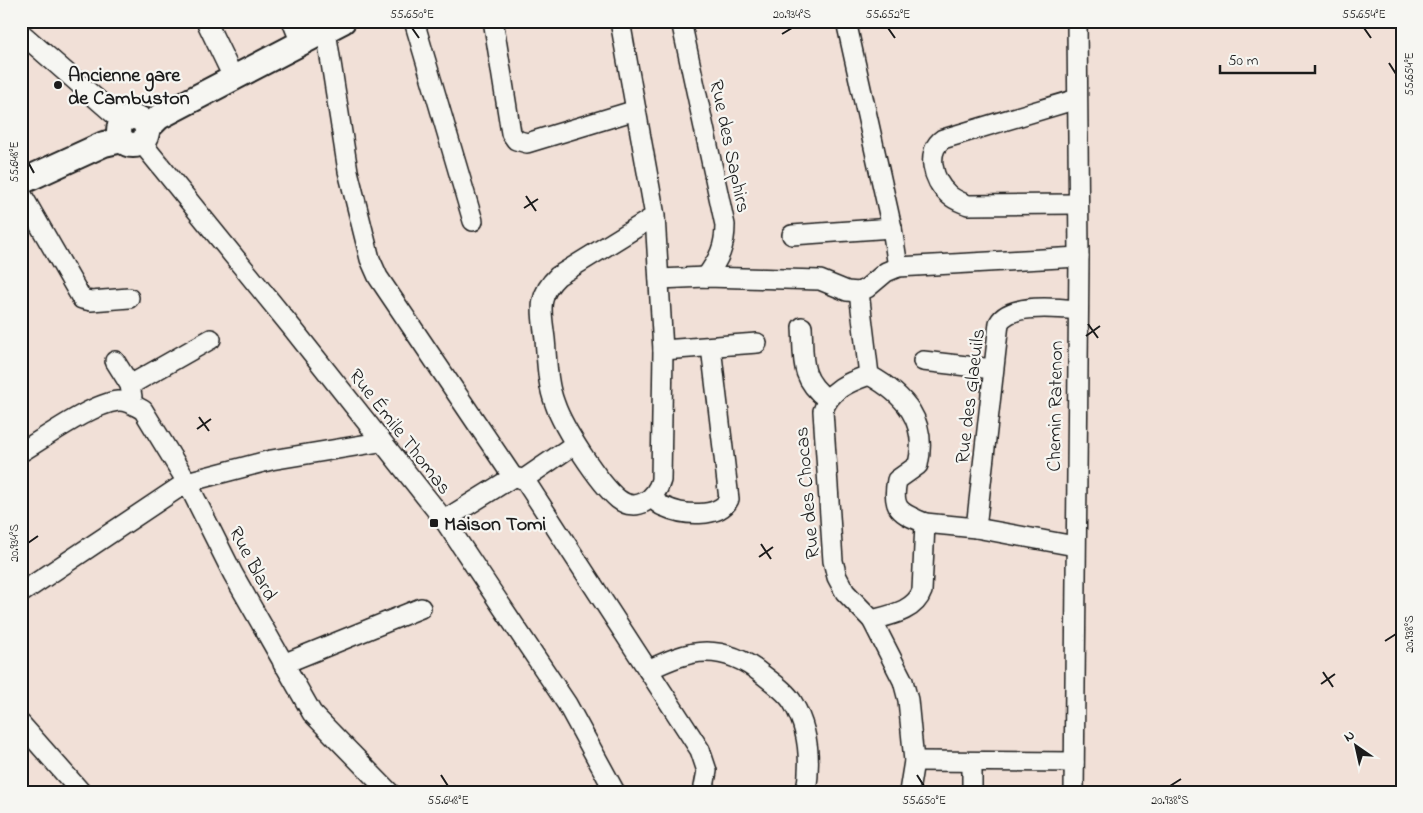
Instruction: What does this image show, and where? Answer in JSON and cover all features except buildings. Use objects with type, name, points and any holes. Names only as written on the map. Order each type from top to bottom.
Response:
[{"type":"main road","points":[[21,182],[132,131],[335,26]]},
{"type":"street","points":[[206,21],[234,77]]},
{"type":"street","points":[[292,21],[301,43]]},
{"type":"street","points":[[414,21],[473,221]]},
{"type":"street","points":[[620,21],[655,216],[663,350],[661,480],[658,491],[652,498],[644,503],[632,505],[619,500],[575,444],[554,404],[541,303],[544,293],[558,276],[655,216]]},
{"type":"street","name":"Rue des Saphirs","points":[[681,21],[725,225],[725,240],[722,252],[706,277]]},
{"type":"street","points":[[846,21],[892,228],[898,267]]},
{"type":"street","name":"Chemin Ratenon","points":[[1074,792],[1078,310],[1077,21]]},
{"type":"street","points":[[335,26],[348,171],[370,259],[378,277],[519,478],[648,670],[705,761],[707,771],[703,792]]},
{"type":"street","points":[[494,26],[511,133],[516,140],[527,143],[636,110]]},
{"type":"street","name":"Rue Émile Thomas","points":[[21,34],[132,131],[444,520],[567,704],[615,792]]},
{"type":"street","points":[[1077,99],[943,139],[933,150],[933,158],[934,171],[946,193],[956,201],[968,205],[1078,204]]},
{"type":"street","points":[[21,193],[82,298],[91,301],[129,298]]},
{"type":"street","points":[[792,235],[892,228]]},
{"type":"street","points":[[659,279],[706,277],[820,280],[847,291],[859,292],[867,288],[886,272],[898,267],[1078,257]]},
{"type":"street","points":[[859,292],[869,376]]},
{"type":"street","name":"Rue des Glaeuils","points":[[976,528],[993,369],[998,330],[1003,317],[1017,311],[1052,308],[1078,310]]},
{"type":"street","points":[[802,327],[805,372],[810,383],[827,399],[853,380],[869,376],[898,394],[913,415],[918,434],[918,466],[896,480],[893,497],[897,508],[907,516],[925,523],[976,528],[1075,546]]},
{"type":"street","points":[[21,452],[70,422],[131,394],[211,339]]},
{"type":"street","points":[[663,350],[757,343]]},
{"type":"street","points":[[652,498],[663,507],[677,511],[714,513],[726,505],[729,499],[710,347]]},
{"type":"street","name":"Rue Blard","points":[[114,361],[131,394],[143,410],[187,482],[232,574],[312,713],[389,792]]},
{"type":"street","points":[[923,361],[993,369]]},
{"type":"street","name":"Rue des Chocas","points":[[827,399],[822,422],[833,561],[837,577],[845,592],[872,620],[903,681],[908,700],[914,761],[910,792]]},
{"type":"street","points":[[21,593],[187,482],[272,460],[380,442]]},
{"type":"street","points":[[444,520],[575,444]]},
{"type":"street","points":[[872,620],[898,613],[919,600],[922,591],[925,523]]},
{"type":"street","points":[[283,664],[421,608]]},
{"type":"street","points":[[648,670],[684,656],[705,652],[727,654],[752,666],[792,702],[806,736],[810,767],[806,792]]},
{"type":"street","points":[[21,724],[80,792]]},
{"type":"street","points":[[914,761],[972,763],[1074,762]]},
{"type":"street","points":[[972,763],[972,792]]},
{"type":"place","name":"Ancienne gare de Cambuston","points":[[58,85]]},
{"type":"place","name":"Maison Tomi","points":[[434,523]]}]
